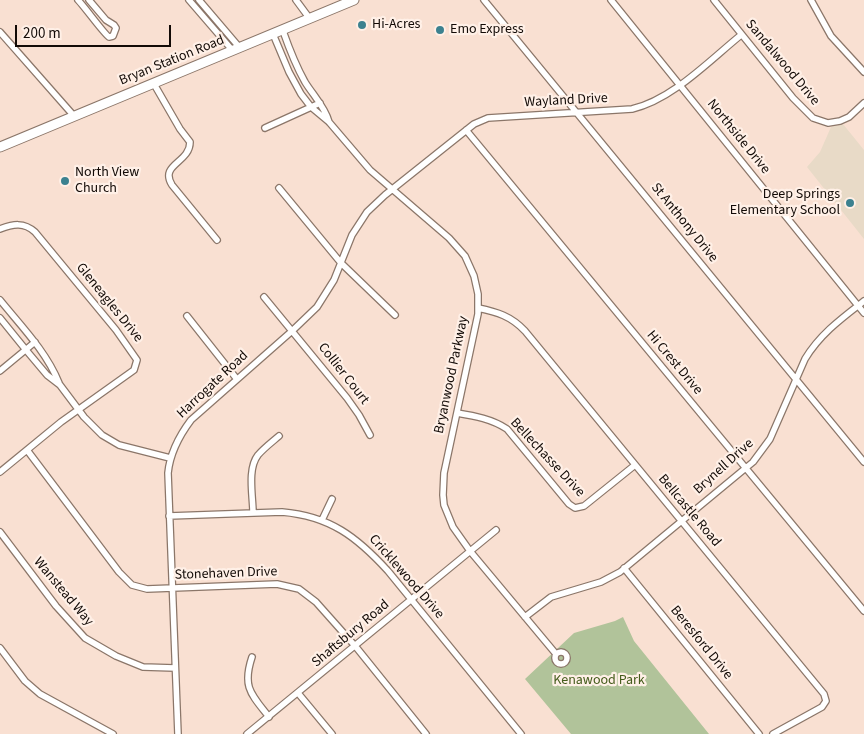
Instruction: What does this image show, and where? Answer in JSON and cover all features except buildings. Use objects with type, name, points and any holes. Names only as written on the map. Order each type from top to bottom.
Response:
[{"type":"main road","name":"Bryan Station Road","points":[[0,147],[354,0]]},
{"type":"street","points":[[78,0],[100,26],[103,33],[109,37],[113,36],[116,33],[116,28],[106,20],[89,0]]},
{"type":"street","points":[[189,0],[237,50]]},
{"type":"street","points":[[199,0],[237,50]]},
{"type":"street","points":[[296,0],[310,19]]},
{"type":"street","name":"St Anthony Drive","points":[[484,0],[864,462]]},
{"type":"street","name":"Northside Drive","points":[[611,0],[864,313]]},
{"type":"street","name":"Sandalwood Drive","points":[[714,0],[793,98],[813,118],[828,123],[840,121],[848,117],[864,103]]},
{"type":"street","points":[[811,0],[831,36],[864,72]]},
{"type":"street","name":"Bryanwood Parkway","points":[[282,31],[301,74],[330,122]]},
{"type":"street","points":[[0,32],[74,116]]},
{"type":"street","name":"Bryanwood Parkway","points":[[273,34],[289,72],[301,94],[311,107],[330,122],[370,170],[449,238],[465,256],[472,271],[476,285],[478,308],[444,473],[443,495],[448,517],[470,551],[556,654]]},
{"type":"street","name":"Wayland Drive","points":[[392,190],[479,120],[641,107],[656,102],[680,85],[741,35]]},
{"type":"street","points":[[154,84],[180,129],[190,142],[187,153],[171,170],[168,178],[172,186],[217,240]]},
{"type":"street","points":[[264,128],[320,103]]},
{"type":"street","name":"Hi Crest Drive","points":[[466,130],[864,611]]},
{"type":"street","points":[[279,188],[341,263],[395,315]]},
{"type":"street","name":"Harrogate Road","points":[[178,734],[169,516],[168,473],[170,458],[179,436],[191,420],[236,378],[292,331],[324,298],[362,218],[392,190]]},
{"type":"street","name":"Gleneagles Drive","points":[[0,229],[10,225],[22,224],[35,232],[100,309],[136,357],[134,370],[61,422],[0,472]]},
{"type":"street","name":"Collier Court","points":[[264,297],[354,407],[370,435]]},
{"type":"street","points":[[0,300],[35,342],[53,369],[60,385],[79,410],[102,435],[119,445],[170,458]]},
{"type":"street","name":"Brynell Drive","points":[[525,617],[551,597],[609,579],[745,468],[770,439],[805,359],[819,339],[864,301]]},
{"type":"street","name":"Bellcastle Road","points":[[478,308],[499,313],[517,323],[826,697],[825,703],[818,709],[773,734]]},
{"type":"street","points":[[187,316],[236,378]]},
{"type":"street","points":[[0,318],[47,375],[60,385]]},
{"type":"street","points":[[0,371],[35,342]]},
{"type":"street","name":"Bellechasse Drive","points":[[458,412],[494,422],[506,429],[569,504],[575,508],[584,506],[635,465]]},
{"type":"street","points":[[253,513],[252,469],[254,462],[279,436]]},
{"type":"street","name":"Stonehaven Drive","points":[[27,450],[126,580],[140,588],[277,584],[291,586],[308,594],[356,647],[426,734]]},
{"type":"street","points":[[322,520],[332,499]]},
{"type":"street","name":"Cricklewood Drive","points":[[169,516],[297,513],[322,520],[345,531],[364,546],[388,571],[521,734]]},
{"type":"street","name":"Shaftsbury Road","points":[[247,734],[356,647],[496,530]]},
{"type":"street","name":"Wanstead Way","points":[[0,532],[56,606],[85,638],[131,663],[155,668],[175,668]]},
{"type":"street","name":"Beresford Drive","points":[[624,568],[760,734]]},
{"type":"street","points":[[0,648],[25,681],[40,694],[113,734]]},
{"type":"street","points":[[252,657],[248,670],[248,685],[251,692],[270,716]]},
{"type":"street","points":[[298,693],[332,734]]},
{"type":"shaded area","name":"Deep Springs Elementary School","points":[[843,124],[864,150],[864,239],[807,167],[820,152],[831,127]]},
{"type":"green space","name":"Kenawood Park","points":[[623,617],[634,641],[709,734],[571,734],[525,679],[574,633]]},
{"type":"place","name":"Hi-Acres","points":[[362,25]]},
{"type":"place","name":"Emo Express","points":[[440,30]]},
{"type":"place","name":"North View Church","points":[[65,181]]},
{"type":"place","name":"Deep Springs Elementary School","points":[[850,203]]}]
